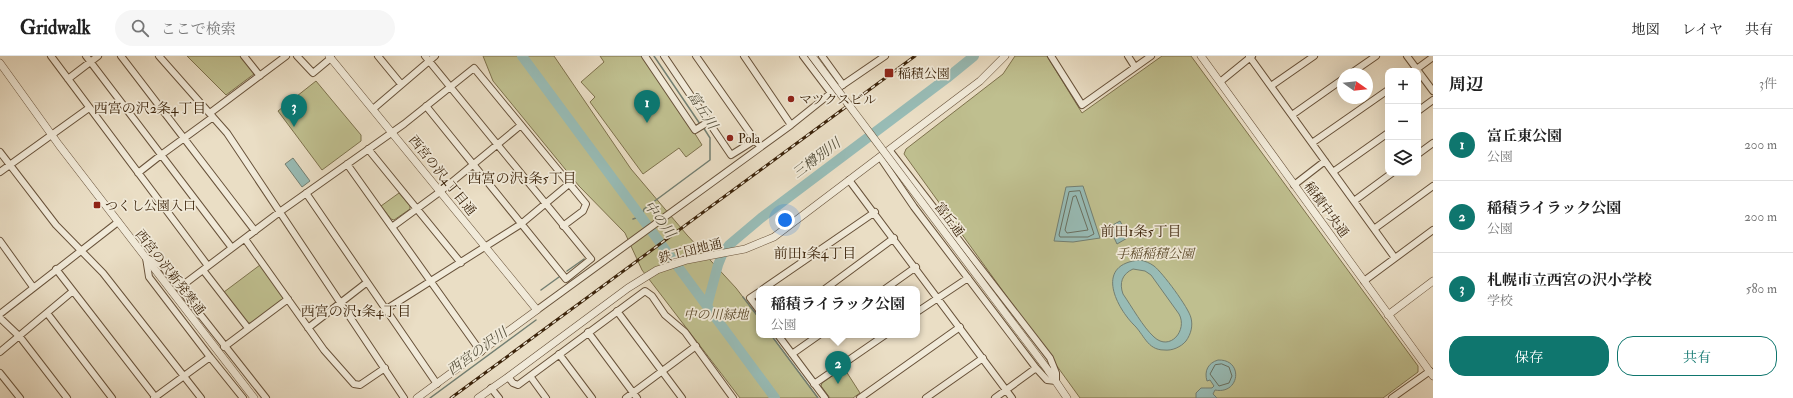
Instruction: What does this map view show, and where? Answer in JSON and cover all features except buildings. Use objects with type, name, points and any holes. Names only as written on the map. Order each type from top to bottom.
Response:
[{"type":"street","points":[[51,56],[138,173],[248,328]]},
{"type":"street","points":[[86,56],[232,248]]},
{"type":"street","points":[[68,79],[98,56]]},
{"type":"street","points":[[120,56],[255,231]]},
{"type":"street","points":[[159,56],[227,133],[281,211],[404,398]]},
{"type":"street","points":[[164,61],[169,56]]},
{"type":"street","points":[[244,56],[260,76]]},
{"type":"street","points":[[138,173],[286,56]]},
{"type":"street","points":[[297,56],[313,73],[330,57]]},
{"type":"street","points":[[378,56],[402,84]]},
{"type":"street","points":[[373,109],[402,84],[427,59],[435,56]]},
{"type":"street","points":[[645,56],[695,130],[707,122]]},
{"type":"street","points":[[696,56],[760,148]]},
{"type":"street","points":[[744,56],[792,125]]},
{"type":"street","points":[[803,56],[831,93]]},
{"type":"street","name":"富丘通","points":[[812,56],[1068,398]]},
{"type":"street","points":[[822,56],[843,85]]},
{"type":"street","points":[[417,398],[792,125],[831,93],[885,56]]},
{"type":"street","name":"鉄工団地通","points":[[478,398],[628,288],[657,270],[687,260],[745,249],[774,237],[890,151],[980,81],[1005,56]]},
{"type":"street","points":[[1051,56],[1082,105],[1151,56]]},
{"type":"street","points":[[1128,56],[1135,67]]},
{"type":"street","name":"稲積中央通","points":[[1201,56],[1431,374]]},
{"type":"street","points":[[1220,82],[1250,56],[1395,258]]},
{"type":"street","points":[[1271,86],[1314,56]]},
{"type":"street","points":[[1407,56],[1415,68]]},
{"type":"street","name":"西宮の沢4丁目通","points":[[330,57],[537,310]]},
{"type":"street","points":[[666,57],[707,122],[731,155],[755,140]]},
{"type":"street","points":[[1358,68],[1372,57]]},
{"type":"street","points":[[1419,68],[1433,57]]},
{"type":"street","points":[[426,106],[566,279],[591,259],[545,205],[427,59]]},
{"type":"street","name":"西宮の沢新発寒通","points":[[0,63],[51,134],[254,398]]},
{"type":"street","points":[[179,288],[281,211],[392,132],[474,68],[586,204],[583,211],[563,226]]},
{"type":"street","points":[[1421,76],[1433,91]]},
{"type":"street","points":[[1292,115],[1337,83]]},
{"type":"street","points":[[1312,143],[1385,92]]},
{"type":"street","points":[[1421,109],[1433,100]]},
{"type":"street","points":[[0,172],[89,108]]},
{"type":"street","points":[[392,227],[441,191],[521,125]]},
{"type":"street","points":[[1333,172],[1385,135]]},
{"type":"street","points":[[1421,152],[1433,143]]},
{"type":"street","points":[[368,149],[460,263]]},
{"type":"street","points":[[880,157],[914,207],[1036,368],[1047,380],[1056,381],[1056,373],[1050,358],[890,151]]},
{"type":"street","points":[[0,152],[56,225],[103,273],[201,398]]},
{"type":"street","points":[[1294,185],[1325,161]]},
{"type":"street","points":[[347,164],[481,352]]},
{"type":"street","points":[[1354,201],[1388,176]]},
{"type":"street","points":[[849,180],[875,212],[1012,398]]},
{"type":"street","points":[[386,310],[486,248],[521,224],[569,184]]},
{"type":"street","points":[[1374,229],[1433,186]]},
{"type":"street","points":[[306,193],[436,384]]},
{"type":"street","points":[[767,286],[875,212]]},
{"type":"street","points":[[0,314],[33,286],[118,222]]},
{"type":"street","points":[[1364,281],[1433,230]]},
{"type":"street","points":[[829,286],[894,238]]},
{"type":"street","points":[[245,239],[324,350],[354,384],[360,385],[385,368]]},
{"type":"street","points":[[0,241],[33,286]]},
{"type":"street","points":[[146,258],[162,266],[224,347],[266,398]]},
{"type":"street","points":[[146,258],[149,277],[243,398]]},
{"type":"street","points":[[889,286],[916,267]]},
{"type":"street","points":[[56,269],[155,398],[210,357]]},
{"type":"street","points":[[920,310],[968,278]]},
{"type":"street","points":[[1388,315],[1433,282]]},
{"type":"street","points":[[308,328],[366,283]]},
{"type":"street","points":[[0,352],[20,337],[73,291]]},
{"type":"street","points":[[508,377],[513,383],[518,385],[645,291],[652,296],[665,314],[685,332],[733,398]]},
{"type":"street","points":[[756,294],[750,298],[756,306]]},
{"type":"street","points":[[224,347],[288,299]]},
{"type":"street","points":[[617,312],[682,398]]},
{"type":"street","points":[[47,313],[112,398]]},
{"type":"street","points":[[0,318],[20,337],[67,398]]},
{"type":"street","points":[[860,398],[960,327]]},
{"type":"street","points":[[588,332],[635,395]]},
{"type":"street","points":[[780,338],[825,398]]},
{"type":"street","points":[[792,354],[815,338]]},
{"type":"street","points":[[814,384],[881,338]]},
{"type":"street","points":[[626,398],[635,395],[662,371],[696,346]]},
{"type":"street","points":[[559,354],[592,398]]},
{"type":"street","points":[[926,398],[983,358]]},
{"type":"street","points":[[995,398],[1036,368]]},
{"type":"street","points":[[0,372],[20,398]]},
{"type":"street","points":[[1392,398],[1431,374]]},
{"type":"street","points":[[530,376],[546,398]]},
{"type":"street","points":[[492,388],[499,398]]},
{"type":"green space","points":[[187,56],[241,56],[254,71],[254,74],[226,95]]},
{"type":"green space","name":"中の川緑地","points":[[483,56],[554,56],[631,169],[687,235],[736,288],[756,314],[756,338],[773,338],[818,398],[740,398],[642,270],[625,233],[579,186],[493,81]]},
{"type":"green space","points":[[600,56],[643,56],[662,81],[702,145],[686,157],[679,148],[643,174],[590,102],[595,97],[581,82],[604,62]]},
{"type":"green space","name":"手稲稲積公園","points":[[1015,56],[1047,56],[1082,113],[1162,56],[1191,56],[1418,366],[1418,372],[1383,398],[1080,398],[904,154],[906,149],[1003,74]]},
{"type":"green space","points":[[316,81],[361,135],[361,141],[322,170],[278,111]]},
{"type":"green space","points":[[399,193],[410,206],[410,209],[394,220],[391,219],[381,206]]},
{"type":"green space","points":[[260,265],[283,297],[282,300],[251,323],[248,323],[224,292]]},
{"type":"green space","points":[[844,368],[860,393],[853,398],[830,398],[821,386],[822,383]]},
{"type":"water","points":[[293,158],[310,181],[302,187],[285,164]]},
{"type":"water","points":[[1083,186],[1100,238],[1073,242],[1054,241],[1066,187]]},
{"type":"water","points":[[1120,221],[1129,237],[1117,244],[1109,227]]},
{"type":"water","points":[[1140,260],[1147,262],[1163,275],[1175,290],[1189,313],[1192,324],[1189,336],[1182,345],[1167,350],[1154,347],[1146,341],[1126,316],[1115,296],[1113,277],[1117,269],[1126,263]],"holes":[[[1133,269],[1145,271],[1151,275],[1179,314],[1181,326],[1176,337],[1171,341],[1160,341],[1154,337],[1123,294],[1121,286],[1122,279],[1126,273]]]},
{"type":"water","points":[[1218,360],[1226,361],[1232,365],[1236,376],[1234,382],[1230,387],[1223,390],[1215,390],[1213,394],[1217,398],[1196,398],[1196,393],[1201,388],[1212,388],[1214,386],[1210,380],[1207,381],[1206,374],[1209,365]]},
{"type":"waterway","name":"中の川","points":[[522,56],[775,398]]},
{"type":"waterway","name":"富丘川","points":[[654,56],[700,124]]},
{"type":"waterway","name":"三樽別川","points":[[707,306],[718,265],[722,255],[729,245],[761,218],[974,56]]},
{"type":"waterway","name":"富丘川","points":[[652,203],[710,160],[710,138],[703,127]]},
{"type":"waterway","name":"西宮の沢川","points":[[633,219],[642,216],[644,209],[648,206]]},
{"type":"waterway","name":"西宮の沢川","points":[[567,271],[584,259]]},
{"type":"waterway","name":"西宮の沢川","points":[[541,290],[559,277]]},
{"type":"waterway","points":[[743,297],[756,314]]},
{"type":"waterway","name":"西宮の沢川","points":[[430,398],[536,320]]},
{"type":"waterway","points":[[773,338],[818,398]]},
{"type":"railway","points":[[451,398],[915,56]]},
{"type":"place","name":"稲積公園","points":[[889,73]]},
{"type":"place","name":"マツクスビル","points":[[791,99]]},
{"type":"place","name":"富丘東公園","points":[[647,123]]},
{"type":"place","name":"札幌市立西宮の沢小学校","points":[[294,127]]},
{"type":"place","name":"Pola","points":[[730,138]]},
{"type":"place","name":"つくし公園入口","points":[[97,205]]},
{"type":"place","name":"稲積ライラック公園","points":[[838,384]]},
{"type":"district","name":"西宮の沢2条4丁目","points":[[150,108]]},
{"type":"district","name":"西宮の沢1条5丁目","points":[[522,178]]},
{"type":"district","name":"前田1条5丁目","points":[[1141,231]]},
{"type":"district","name":"前田1条4丁目","points":[[815,253]]},
{"type":"district","name":"西宮の沢1条4丁目","points":[[356,311]]}]
